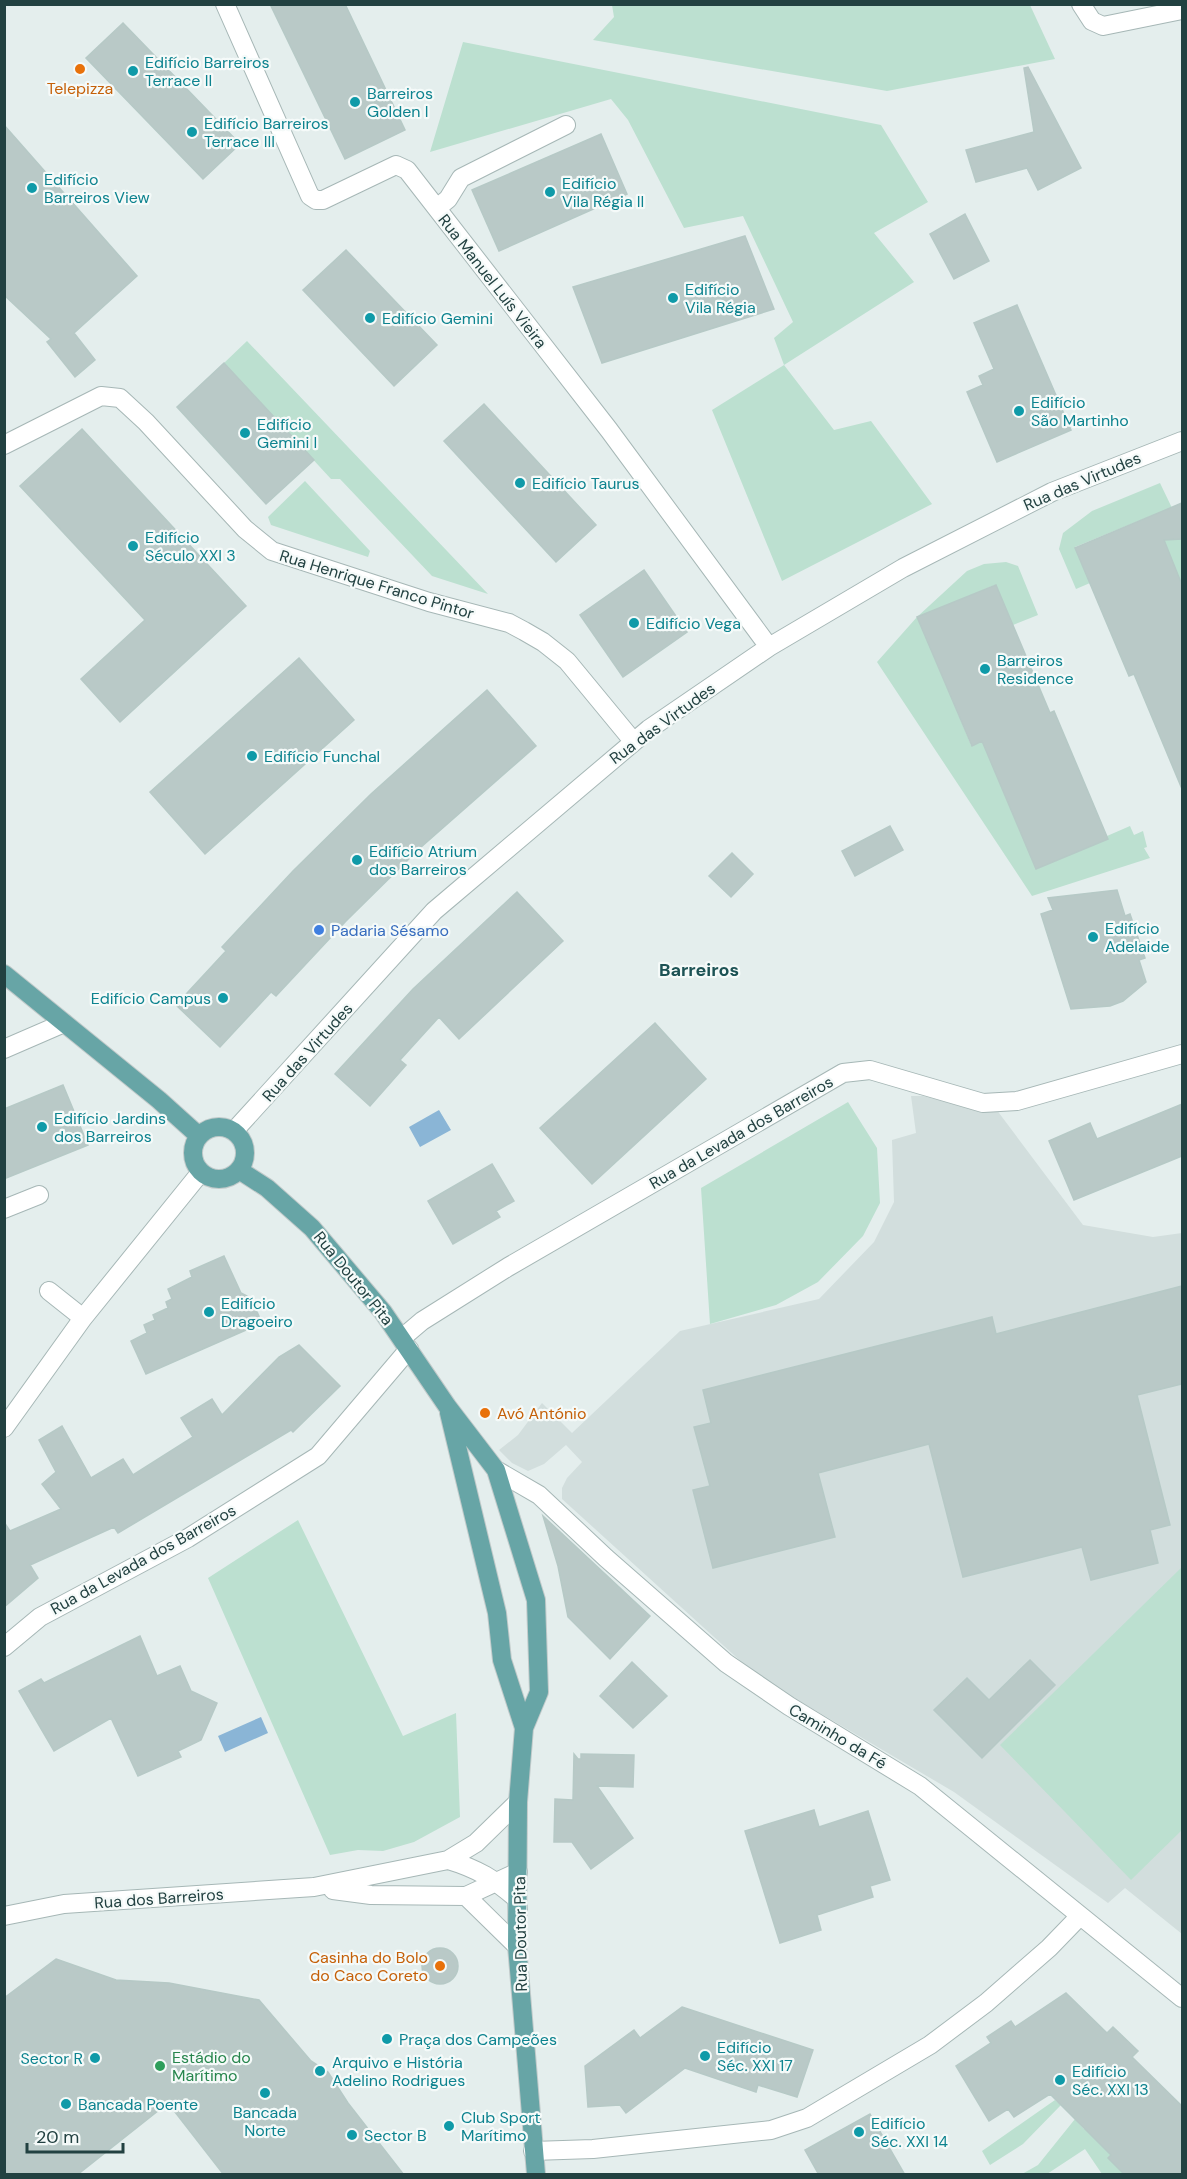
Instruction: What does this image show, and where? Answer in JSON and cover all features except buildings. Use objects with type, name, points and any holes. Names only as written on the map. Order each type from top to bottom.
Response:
[{"type":"main road","points":[[4,974],[159,1100],[199,1136]]},
{"type":"main road","points":[[219,1126],[234,1131],[240,1137],[245,1154],[239,1170],[232,1175],[216,1179],[201,1172],[196,1166],[192,1150],[199,1136],[204,1131],[219,1126]]},
{"type":"main road","name":"Rua Doutor Pita","points":[[239,1170],[267,1188],[312,1228],[405,1343],[447,1406],[496,1470],[536,1600],[539,1692],[524,1728],[518,1802],[517,1946],[536,2175]]},
{"type":"main road","name":"Rua Doutor Pita","points":[[447,1406],[497,1613],[502,1660],[524,1728]]},
{"type":"street","name":"Rua Manuel Luís Vieira","points":[[225,4],[310,196],[316,200],[330,198],[396,165],[403,166],[623,449],[769,646]]},
{"type":"street","points":[[1081,4],[1092,21],[1103,26],[1182,10]]},
{"type":"street","points":[[437,208],[448,199],[461,178],[566,125]]},
{"type":"street","name":"Rua Henrique Franco Pintor","points":[[4,445],[101,396],[120,398],[146,422],[245,529],[264,545],[291,558],[508,623],[524,631],[543,642],[567,662],[633,741]]},
{"type":"street","name":"Rua das Virtudes","points":[[234,1131],[434,912],[633,741],[769,646],[903,568],[1016,509],[1130,460],[1182,441]]},
{"type":"street","points":[[4,1049],[64,1023]]},
{"type":"street","name":"Rua da Levada dos Barreiros","points":[[4,1647],[40,1617],[188,1538],[318,1456],[422,1321],[508,1268],[843,1073],[870,1070],[983,1103],[1017,1101],[1182,1053]]},
{"type":"street","points":[[4,1428],[82,1318],[201,1172]]},
{"type":"street","points":[[4,1209],[39,1195]]},
{"type":"street","points":[[49,1291],[82,1318]]},
{"type":"street","name":"Caminho da Fé","points":[[496,1470],[539,1496],[726,1663],[789,1706],[920,1785],[1079,1917],[1182,1998]]},
{"type":"street","name":"Rua dos Barreiros","points":[[4,1916],[64,1904],[314,1887],[448,1860],[476,1843],[518,1802]]},
{"type":"street","name":"Rua dos Barreiros","points":[[448,1860],[476,1868],[497,1882],[518,1899],[519,1916]]},
{"type":"street","name":"Rua dos Barreiros","points":[[314,1887],[371,1895],[466,1896],[518,1872]]},
{"type":"street","points":[[466,1896],[517,1946]]},
{"type":"street","points":[[533,2151],[593,2149],[771,2130],[807,2118],[930,2045],[986,2003],[1049,1948],[1079,1917]]},
{"type":"shaded area","points":[[911,1096],[923,1096],[973,1109],[996,1109],[1083,1225],[1153,1237],[1182,1233],[1182,1934],[1125,1888],[1108,1903],[954,1792],[757,1676],[562,1499],[562,1488],[567,1478],[582,1462],[566,1445],[544,1464],[528,1471],[512,1463],[499,1450],[518,1435],[542,1403],[572,1433],[680,1331],[819,1299],[874,1242],[894,1202],[892,1140],[916,1133]]},
{"type":"green space","points":[[612,5],[1030,5],[1055,59],[887,91],[593,40],[614,17]]},
{"type":"green space","points":[[463,42],[881,125],[928,202],[874,233],[914,282],[784,365],[774,338],[793,322],[743,216],[684,228],[628,120],[611,99],[430,152]]},
{"type":"green space","points":[[247,341],[488,594],[432,576],[340,479],[331,479],[224,363]]},
{"type":"green space","points":[[784,365],[834,430],[871,421],[932,504],[782,581],[712,410]]},
{"type":"green space","points":[[305,481],[370,551],[368,557],[271,525],[268,517]]},
{"type":"green space","points":[[1160,483],[1172,508],[1179,539],[1182,539],[1182,585],[1153,515],[1075,547],[1090,583],[1076,589],[1059,549],[1063,533],[1092,511]]},
{"type":"green space","points":[[1006,562],[1018,566],[1038,615],[1013,625],[995,585],[918,617],[971,745],[982,741],[1036,869],[1108,839],[1107,836],[1130,826],[1134,835],[1143,831],[1147,847],[1144,848],[1150,858],[1032,896],[877,662],[917,617],[967,571],[984,564]]},
{"type":"green space","points":[[848,1102],[877,1148],[880,1203],[863,1236],[818,1282],[776,1305],[710,1324],[701,1188]]},
{"type":"green space","points":[[298,1520],[403,1736],[456,1713],[460,1817],[414,1842],[383,1851],[358,1850],[330,1855],[208,1578]]},
{"type":"green space","points":[[1182,1567],[1182,1830],[1131,1880],[1000,1745]]},
{"type":"green space","points":[[1055,2100],[1061,2105],[1023,2144],[990,2165],[982,2151]]},
{"type":"green space","points":[[1075,2119],[1084,2129],[1088,2125],[1115,2151],[1125,2174],[1102,2174],[1085,2149],[1047,2174],[1022,2174],[1038,2165]]},
{"type":"water","points":[[439,1110],[451,1130],[420,1147],[409,1127]]},
{"type":"water","points":[[261,1717],[268,1733],[225,1752],[218,1736]]},
{"type":"place","name":"Telepizza","points":[[80,69]]},
{"type":"place","name":"Edifício Barreiros Terrace II","points":[[133,71]]},
{"type":"place","name":"Barreiros Golden I","points":[[355,102]]},
{"type":"place","name":"Edifício Barreiros Terrace III","points":[[192,132]]},
{"type":"place","name":"Edifício Barreiros View","points":[[32,188]]},
{"type":"place","name":"Edifício Vila Régia II","points":[[550,192]]},
{"type":"place","name":"Edifício Vila Régia","points":[[673,298]]},
{"type":"place","name":"Edifício Gemini","points":[[370,318]]},
{"type":"place","name":"Edifício São Martinho","points":[[1019,411]]},
{"type":"place","name":"Edifício Gemini I","points":[[245,433]]},
{"type":"place","name":"Edifício Taurus","points":[[520,483]]},
{"type":"place","name":"Edifício Século XXI 3","points":[[133,546]]},
{"type":"place","name":"Edifício Vega","points":[[634,623]]},
{"type":"place","name":"Barreiros Residence","points":[[985,669]]},
{"type":"place","name":"Edifício Funchal","points":[[252,756]]},
{"type":"place","name":"Edifício Atrium dos Barreiros","points":[[357,860]]},
{"type":"place","name":"Padaria Sésamo","points":[[319,930]]},
{"type":"place","name":"Edifício Adelaide","points":[[1093,937]]},
{"type":"place","name":"Edifício Campus","points":[[223,998]]},
{"type":"place","name":"Edifício Jardins dos Barreiros","points":[[42,1127]]},
{"type":"place","name":"Edifício Dragoeiro","points":[[209,1312]]},
{"type":"place","name":"Avó António","points":[[485,1413]]},
{"type":"place","name":"Casinha do Bolo do Caco Coreto","points":[[440,1966]]},
{"type":"place","name":"Praça dos Campeões","points":[[387,2039]]},
{"type":"place","name":"Edifício Séc. XXI 17","points":[[705,2056]]},
{"type":"place","name":"Sector R","points":[[95,2058]]},
{"type":"place","name":"Estádio do Marítimo","points":[[160,2066]]},
{"type":"place","name":"Arquivo e História Adelino Rodrigues","points":[[320,2071]]},
{"type":"place","name":"Edifício Séc. XXI 13","points":[[1060,2080]]},
{"type":"place","name":"Bancada Norte","points":[[265,2093]]},
{"type":"place","name":"Bancada Poente","points":[[66,2104]]},
{"type":"place","name":"Club Sport Marítimo","points":[[449,2126]]},
{"type":"place","name":"Edifício Séc. XXI 14","points":[[859,2132]]},
{"type":"place","name":"Sector B","points":[[352,2135]]},
{"type":"district","name":"Barreiros","points":[[699,970]]}]
